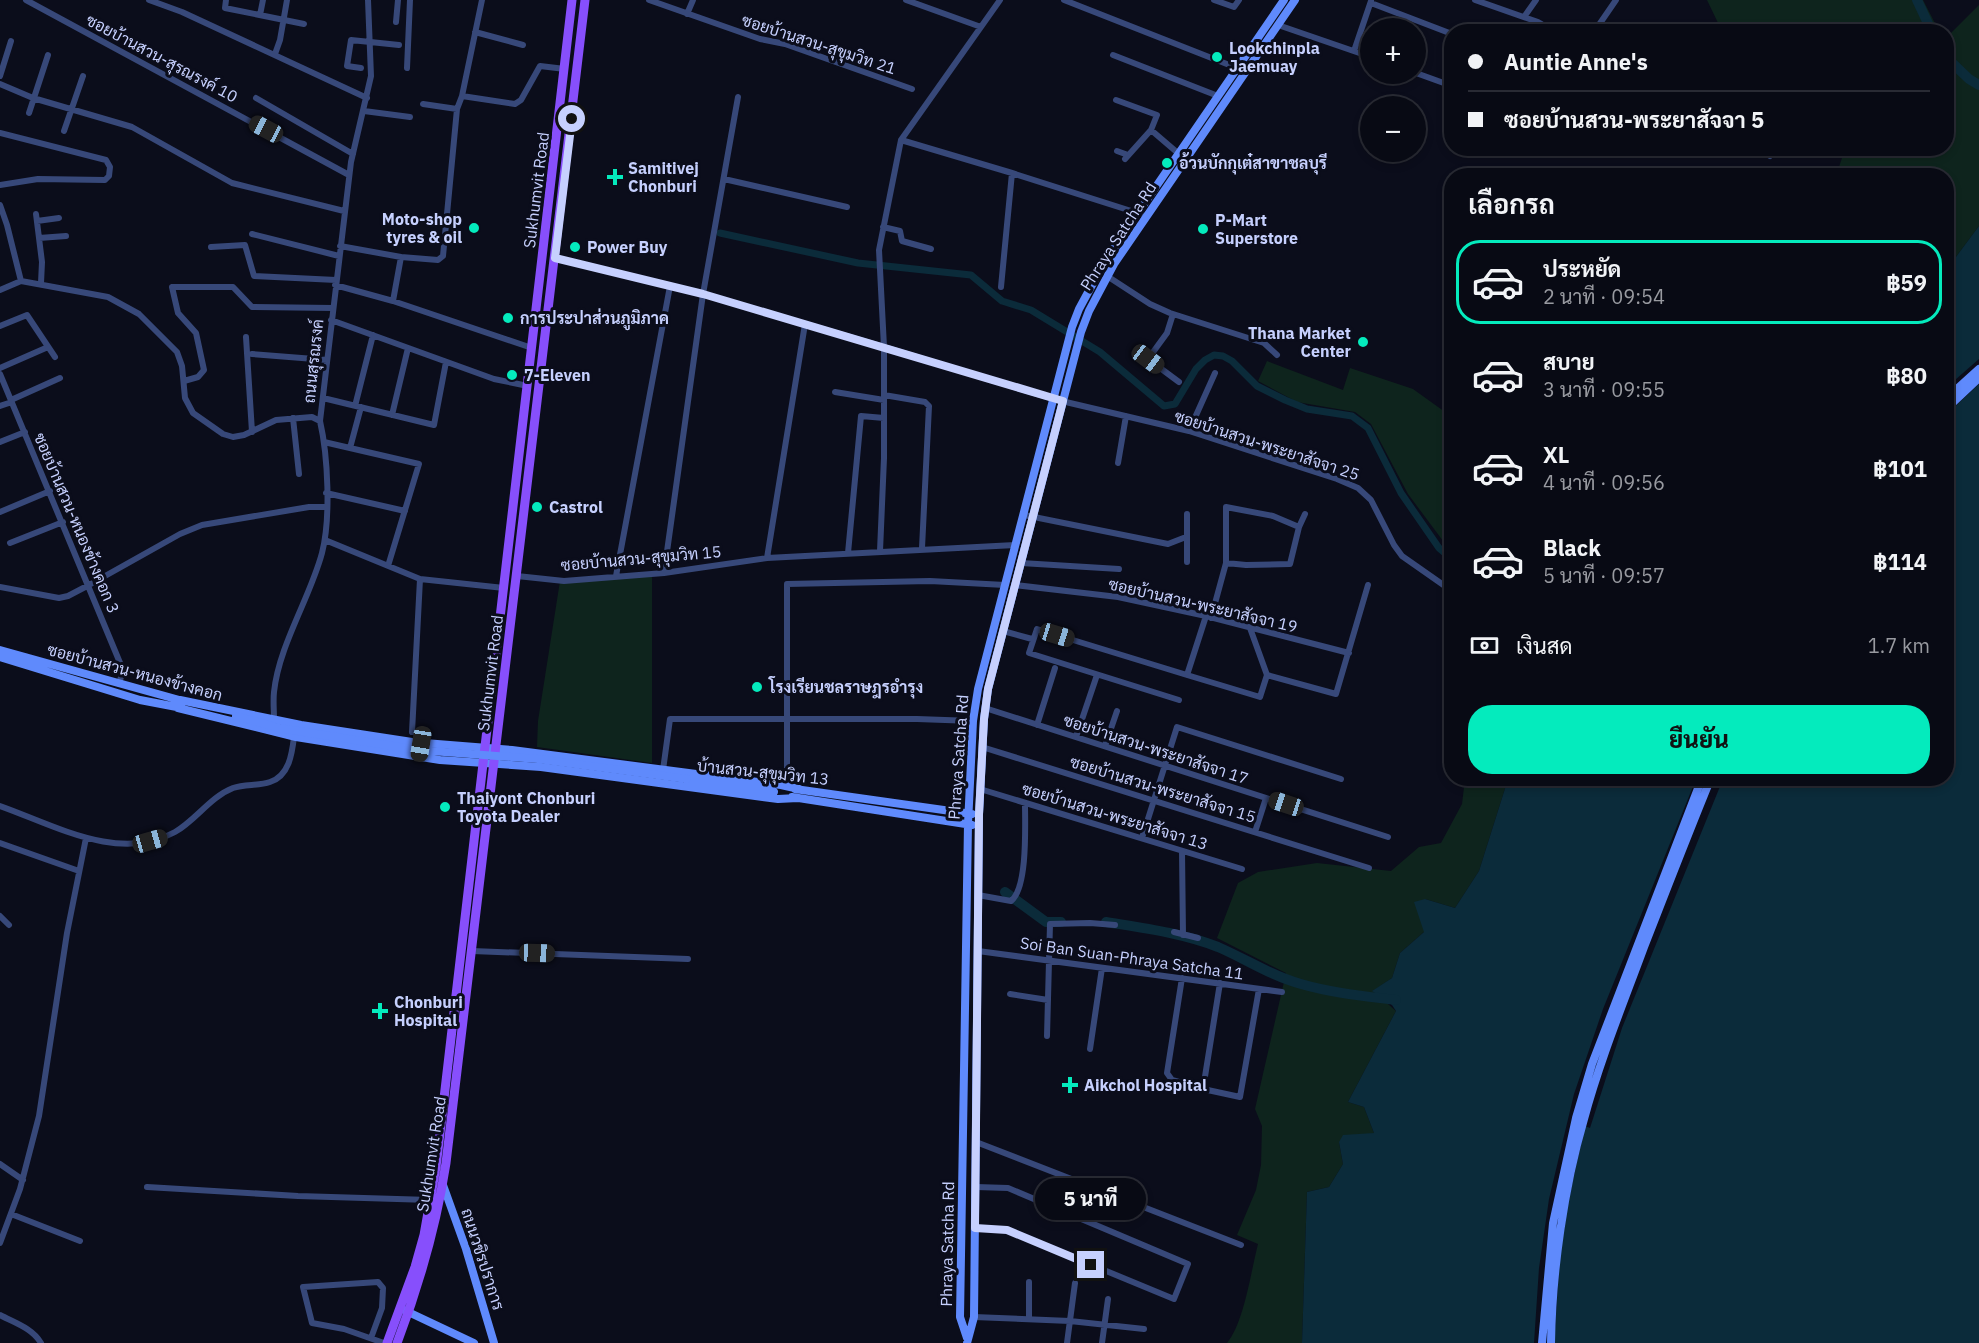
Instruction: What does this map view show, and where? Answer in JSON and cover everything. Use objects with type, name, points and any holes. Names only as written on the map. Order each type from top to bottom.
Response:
[{"type":"main road","name":"Sukhumvit Road","points":[[397,1343],[430,1200],[440,1133],[572,0]]},
{"type":"main road","name":"Sukhumvit Road","points":[[385,1343],[405,1310],[432,1237],[442,1185],[495,764],[585,0]]},
{"type":"main road","name":"Phraya Satcha Rd","points":[[967,1341],[974,1317],[979,814],[982,747],[988,689],[1081,332],[1089,311],[1179,154],[1283,0]]},
{"type":"main road","name":"Phraya Satcha Rd","points":[[967,1341],[960,1317],[964,1051],[968,824],[973,721],[978,689],[1072,327],[1079,309],[1104,263],[1143,215],[1295,0]]},
{"type":"main road","points":[[1954,392],[1979,369]]},
{"type":"main road","points":[[1954,401],[1979,378]]},
{"type":"main road","name":"ซอยบ้านสวน-หนองข้างคอก","points":[[0,650],[119,684],[179,704]]},
{"type":"main road","name":"ซอยบ้านสวน-หนองข้างคอก","points":[[0,657],[140,700],[179,704],[279,728],[418,750],[538,759],[687,779]]},
{"type":"main road","points":[[179,704],[421,744],[496,748],[787,786],[798,794]]},
{"type":"main road","points":[[179,704],[294,737],[419,756],[483,764],[541,767],[778,799],[798,794]]},
{"type":"main road","points":[[419,756],[421,744]]},
{"type":"main road","name":"บ้านสวน-สุขุมวิท 13","points":[[687,779],[778,793],[979,814]]},
{"type":"main road","points":[[1542,1343],[1553,1223],[1576,1118],[1593,1064],[1699,786]]},
{"type":"main road","points":[[1551,1343],[1555,1280],[1562,1227],[1583,1120],[1637,967],[1708,786]]},
{"type":"main road","name":"บ้านสวน-สุขุมวิท 13","points":[[798,794],[979,826]]},
{"type":"main road","points":[[966,951],[978,951]]},
{"type":"main road","points":[[964,1051],[977,1053]]},
{"type":"main road","points":[[963,1138],[976,1142]]},
{"type":"main road","name":"ถนนวชิรปราการ","points":[[442,1185],[466,1249],[494,1343]]},
{"type":"main road","points":[[405,1310],[474,1343]]},
{"type":"main road","points":[[960,1317],[974,1317]]},
{"type":"street","name":"ซอยบ้านสวน-สุรณรงค์ 10","points":[[26,0],[349,175]]},
{"type":"street","points":[[149,0],[182,12],[367,99]]},
{"type":"street","points":[[226,0],[225,8],[304,24]]},
{"type":"street","points":[[260,15],[263,0]]},
{"type":"street","points":[[274,54],[280,40],[287,0]]},
{"type":"street","name":"ถนนสุรณรงค์","points":[[274,719],[274,693],[278,672],[322,554],[325,540],[324,442],[320,421],[349,175],[371,76],[368,0]]},
{"type":"street","points":[[396,22],[398,0]]},
{"type":"street","points":[[407,68],[410,0]]},
{"type":"street","points":[[340,246],[401,257],[438,260],[443,256],[457,109],[462,96],[482,0]]},
{"type":"street","name":"ซอยบ้านสวน-สุขุมวิท 21","points":[[649,0],[687,15],[760,39],[785,44],[912,89]]},
{"type":"street","points":[[687,15],[693,0]]},
{"type":"street","points":[[906,0],[981,27]]},
{"type":"street","points":[[880,551],[884,347],[879,250],[901,140],[1000,0]]},
{"type":"street","points":[[1064,0],[1237,68]]},
{"type":"street","points":[[1214,0],[1234,7],[1239,0]]},
{"type":"street","points":[[1475,0],[1541,24]]},
{"type":"street","points":[[1524,17],[1536,0]]},
{"type":"street","points":[[1600,24],[1616,0]]},
{"type":"street","points":[[1354,51],[1371,2],[1444,31]]},
{"type":"street","points":[[1278,25],[1360,53]]},
{"type":"street","points":[[475,32],[524,45]]},
{"type":"street","points":[[361,69],[347,66],[351,40],[399,45]]},
{"type":"street","points":[[0,76],[11,41]]},
{"type":"street","points":[[29,112],[48,55]]},
{"type":"street","points":[[1113,55],[1218,96]]},
{"type":"street","points":[[462,96],[515,104],[521,100],[540,66],[565,69]]},
{"type":"street","points":[[64,131],[83,76]]},
{"type":"street","points":[[1426,77],[1444,83]]},
{"type":"street","points":[[0,84],[33,98],[132,127],[232,183],[344,211]]},
{"type":"street","points":[[664,573],[703,294],[738,97]]},
{"type":"street","points":[[256,98],[353,154]]},
{"type":"street","points":[[1116,100],[1157,115],[1150,130],[1126,157],[1117,151]]},
{"type":"street","points":[[423,104],[457,109]]},
{"type":"street","points":[[364,111],[410,117]]},
{"type":"street","points":[[1150,130],[1179,154]]},
{"type":"street","points":[[0,133],[106,159],[110,167],[109,176],[105,180],[38,179],[0,185]]},
{"type":"street","points":[[901,140],[1143,215]]},
{"type":"street","points":[[1001,287],[1012,173]]},
{"type":"street","points":[[724,179],[847,207]]},
{"type":"street","points":[[0,205],[21,281]]},
{"type":"street","points":[[41,283],[42,262],[36,218],[59,218]]},
{"type":"street","points":[[883,227],[900,231],[902,241],[931,249]]},
{"type":"street","points":[[252,234],[339,255]]},
{"type":"street","points":[[39,238],[66,236]]},
{"type":"street","points":[[211,247],[245,245],[254,276],[335,283],[532,348]]},
{"type":"street","points":[[393,301],[401,257]]},
{"type":"street","name":"ซอยบ้านสวน-พระยาสัจจา 25","points":[[555,258],[703,294],[1053,399],[1189,431],[1337,478],[1358,488],[1374,504],[1394,545],[1402,556],[1444,585]]},
{"type":"street","points":[[1107,276],[1150,304],[1173,314],[1264,343],[1277,356]]},
{"type":"street","points":[[0,290],[21,281],[41,283],[108,297],[139,314],[177,352],[182,366],[185,398],[193,413],[223,434],[233,437],[252,432],[276,420],[312,417],[320,421]]},
{"type":"street","points":[[616,576],[670,286]]},
{"type":"street","points":[[184,381],[198,377],[204,370],[196,333],[176,309],[172,287],[232,287],[236,288],[252,307],[333,308]]},
{"type":"street","points":[[1173,314],[1167,333],[1148,359],[1179,382]]},
{"type":"street","points":[[0,326],[27,315],[55,357]]},
{"type":"street","points":[[331,320],[494,379],[528,386]]},
{"type":"street","points":[[766,558],[805,324]]},
{"type":"street","points":[[350,448],[373,335]]},
{"type":"street","points":[[246,337],[252,432]]},
{"type":"street","points":[[0,368],[48,347]]},
{"type":"street","points":[[392,415],[408,348]]},
{"type":"street","points":[[252,354],[327,360]]},
{"type":"street","points":[[323,398],[434,425],[446,362]]},
{"type":"street","points":[[1189,431],[1215,373]]},
{"type":"street","name":"ซอยบ้านสวน-หนองข้างคอก 3","points":[[0,374],[123,670],[119,684]]},
{"type":"street","points":[[0,406],[60,378]]},
{"type":"street","points":[[835,392],[925,402],[929,405],[922,548]]},
{"type":"street","points":[[848,553],[861,416],[884,418]]},
{"type":"street","points":[[1118,463],[1126,416]]},
{"type":"street","points":[[293,418],[299,474]]},
{"type":"street","points":[[0,442],[25,432]]},
{"type":"street","points":[[324,442],[419,464],[388,566]]},
{"type":"street","points":[[0,512],[50,491]]},
{"type":"street","points":[[326,493],[405,511]]},
{"type":"street","points":[[0,587],[59,598],[68,596],[180,534],[202,525],[309,507],[326,507]]},
{"type":"street","points":[[1187,675],[1226,562],[1226,507],[1273,516],[1299,527]]},
{"type":"street","points":[[1024,514],[1168,544],[1186,537]]},
{"type":"street","points":[[1187,514],[1187,562]]},
{"type":"street","points":[[1226,562],[1246,565],[1290,564],[1299,527],[1305,514]]},
{"type":"street","points":[[10,543],[63,522]]},
{"type":"street","points":[[325,540],[420,579],[504,588]]},
{"type":"street","name":"ซอยบ้านสวน-สุขุมวิท 15","points":[[517,576],[564,581],[664,573],[766,558],[1015,544]]},
{"type":"street","points":[[1021,563],[1119,569]]},
{"type":"street","points":[[412,732],[420,579]]},
{"type":"street","points":[[787,786],[787,584],[930,581],[1005,585]]},
{"type":"street","name":"ซอยบ้านสวน-พระยาสัจจา 19","points":[[1015,585],[1118,597],[1349,653]]},
{"type":"street","points":[[1267,675],[1336,694],[1368,585]]},
{"type":"street","points":[[1179,700],[1029,653],[1032,639],[1037,629],[1260,697],[1267,675],[1250,628]]},
{"type":"street","points":[[1003,631],[1032,639]]},
{"type":"street","points":[[1037,725],[1055,668]]},
{"type":"street","points":[[1076,737],[1097,675]]},
{"type":"street","name":"ซอยบ้านสวน-พระยาสัจจา 17","points":[[985,708],[1388,837]]},
{"type":"street","points":[[1105,746],[1117,711]]},
{"type":"street","points":[[663,770],[669,719],[973,721]]},
{"type":"street","points":[[1142,838],[1176,727],[1341,779]]},
{"type":"street","points":[[0,806],[86,838],[113,844],[138,845],[173,833],[216,798],[233,788],[270,782],[279,776],[288,766],[294,737]]},
{"type":"street","name":"ซอยบ้านสวน-พระยาสัจจา 15","points":[[982,747],[1369,868]]},
{"type":"street","name":"ซอยบ้านสวน-พระยาสัจจา 13","points":[[980,789],[1242,869]]},
{"type":"street","points":[[1255,832],[1266,798]]},
{"type":"street","points":[[978,896],[996,897],[1008,901],[1014,900],[1018,893],[1024,847],[1025,803]]},
{"type":"street","points":[[0,1243],[23,1180],[39,1116],[67,933],[86,838]]},
{"type":"street","points":[[0,843],[79,871]]},
{"type":"street","points":[[1182,851],[1184,935]]},
{"type":"street","points":[[0,916],[9,925]]},
{"type":"street","points":[[1047,1036],[1049,926],[1052,923],[1115,925]]},
{"type":"street","points":[[1174,932],[1198,938]]},
{"type":"street","points":[[472,951],[688,959]]},
{"type":"street","name":"Soi Ban Suan-Phraya Satcha 11","points":[[978,951],[1282,992]]},
{"type":"street","points":[[1090,1049],[1102,968]]},
{"type":"street","points":[[1182,978],[1167,1073],[1172,1080],[1240,1097],[1258,989]]},
{"type":"street","points":[[1203,1089],[1220,983]]},
{"type":"street","points":[[1010,993],[1048,1000]]},
{"type":"street","points":[[976,1142],[1241,1245]]},
{"type":"street","points":[[0,1164],[23,1180]]},
{"type":"street","points":[[147,1187],[298,1196],[430,1200]]},
{"type":"street","points":[[975,1228],[1007,1230],[1174,1299],[1188,1264],[1008,1188],[976,1187]]},
{"type":"street","points":[[11,1214],[80,1241]]},
{"type":"street","points":[[371,1338],[382,1308],[383,1288],[378,1282],[303,1287],[312,1323],[344,1329],[385,1343]]},
{"type":"street","points":[[1029,1282],[1029,1318]]},
{"type":"street","points":[[1067,1343],[1075,1283]]},
{"type":"street","points":[[1102,1343],[1108,1299]]},
{"type":"street","points":[[0,1315],[29,1330],[41,1343]]},
{"type":"street","points":[[974,1317],[1029,1318],[1144,1329]]},
{"type":"green space","points":[[1707,0],[1923,0],[1935,24],[1719,24]]},
{"type":"green space","points":[[1979,5],[1979,226],[1954,260],[1954,168],[1839,168],[1843,156],[1954,156],[1954,30]]},
{"type":"green space","points":[[1267,361],[1343,390],[1350,368],[1413,389],[1444,411],[1444,542],[1408,494],[1371,424],[1355,412],[1297,402],[1258,381]]},
{"type":"green space","points":[[652,575],[652,763],[537,747],[538,721],[560,581]]},
{"type":"green space","points":[[1464,786],[1506,786],[1479,871],[1455,908],[1425,899],[1424,932],[1400,953],[1392,978],[1373,991],[1396,1011],[1348,1102],[1364,1107],[1374,1133],[1339,1142],[1343,1164],[1329,1187],[1307,1192],[1302,1343],[1227,1343],[1238,1323],[1258,1244],[1237,1235],[1256,1190],[1261,1165],[1262,1126],[1255,1109],[1286,973],[1217,938],[1238,883],[1258,872],[1317,863],[1391,871],[1419,847],[1441,843],[1462,804]]},
{"type":"water","points":[[1979,226],[1979,1343],[1302,1343],[1307,1192],[1329,1187],[1343,1164],[1339,1142],[1343,1135],[1374,1133],[1364,1107],[1348,1102],[1396,1011],[1392,1005],[1372,991],[1392,978],[1400,953],[1424,932],[1414,902],[1425,899],[1455,908],[1479,871],[1506,786],[1954,786],[1954,260]]},
{"type":"pier","points":[[1979,359],[1979,384],[1954,407],[1954,381]]},
{"type":"pier","points":[[1693,786],[1720,786],[1622,1028],[1590,1128],[1585,1126],[1568,1203],[1560,1256],[1554,1343],[1534,1343],[1539,1268],[1549,1199],[1574,1094],[1603,1009]]},
{"type":"waterway","points":[[1917,0],[1928,24]]},
{"type":"waterway","points":[[1954,65],[1979,85]]},
{"type":"waterway","points":[[720,233],[858,263],[971,275],[1002,301],[1031,310],[1100,352],[1164,406],[1175,404],[1196,369],[1205,360],[1214,355],[1223,356],[1232,361],[1257,386],[1285,400],[1307,409],[1352,416],[1368,428],[1401,493],[1444,552]]},
{"type":"waterway","points":[[1005,892],[1046,922],[1061,922]]},
{"type":"waterway","points":[[1106,922],[1162,931],[1204,942],[1279,977],[1301,984],[1336,992],[1396,1000]]},
{"type":"place","name":"Lookchinpla Jaemuay","points":[[1217,57]]},
{"type":"place","name":"อ้วนบักกุเต๋สาขาชลบุรี","points":[[1167,163]]},
{"type":"place","name":"Samitivej Chonburi","points":[[615,177]]},
{"type":"place","name":"Moto-shop tyres & oil","points":[[474,228]]},
{"type":"place","name":"P-Mart Superstore","points":[[1203,229]]},
{"type":"place","name":"Power Buy","points":[[575,247]]},
{"type":"place","name":"การประปาส่วนภูมิภาค","points":[[508,318]]},
{"type":"place","name":"Thana Market Center","points":[[1363,342]]},
{"type":"place","name":"7-Eleven","points":[[512,375]]},
{"type":"place","name":"Castrol","points":[[537,507]]},
{"type":"place","name":"โรงเรียนชลราษฎรอำรุง","points":[[757,687]]},
{"type":"place","name":"Thaiyont Chonburi Toyota Dealer","points":[[445,807]]},
{"type":"place","name":"Chonburi Hospital","points":[[380,1011]]},
{"type":"place","name":"Aikchol Hospital","points":[[1070,1085]]},
{"type":"route","points":[[572,119],[555,258],[703,294],[1063,401],[988,689],[984,719],[979,814],[975,1228],[1007,1230],[1091,1265]]}]
